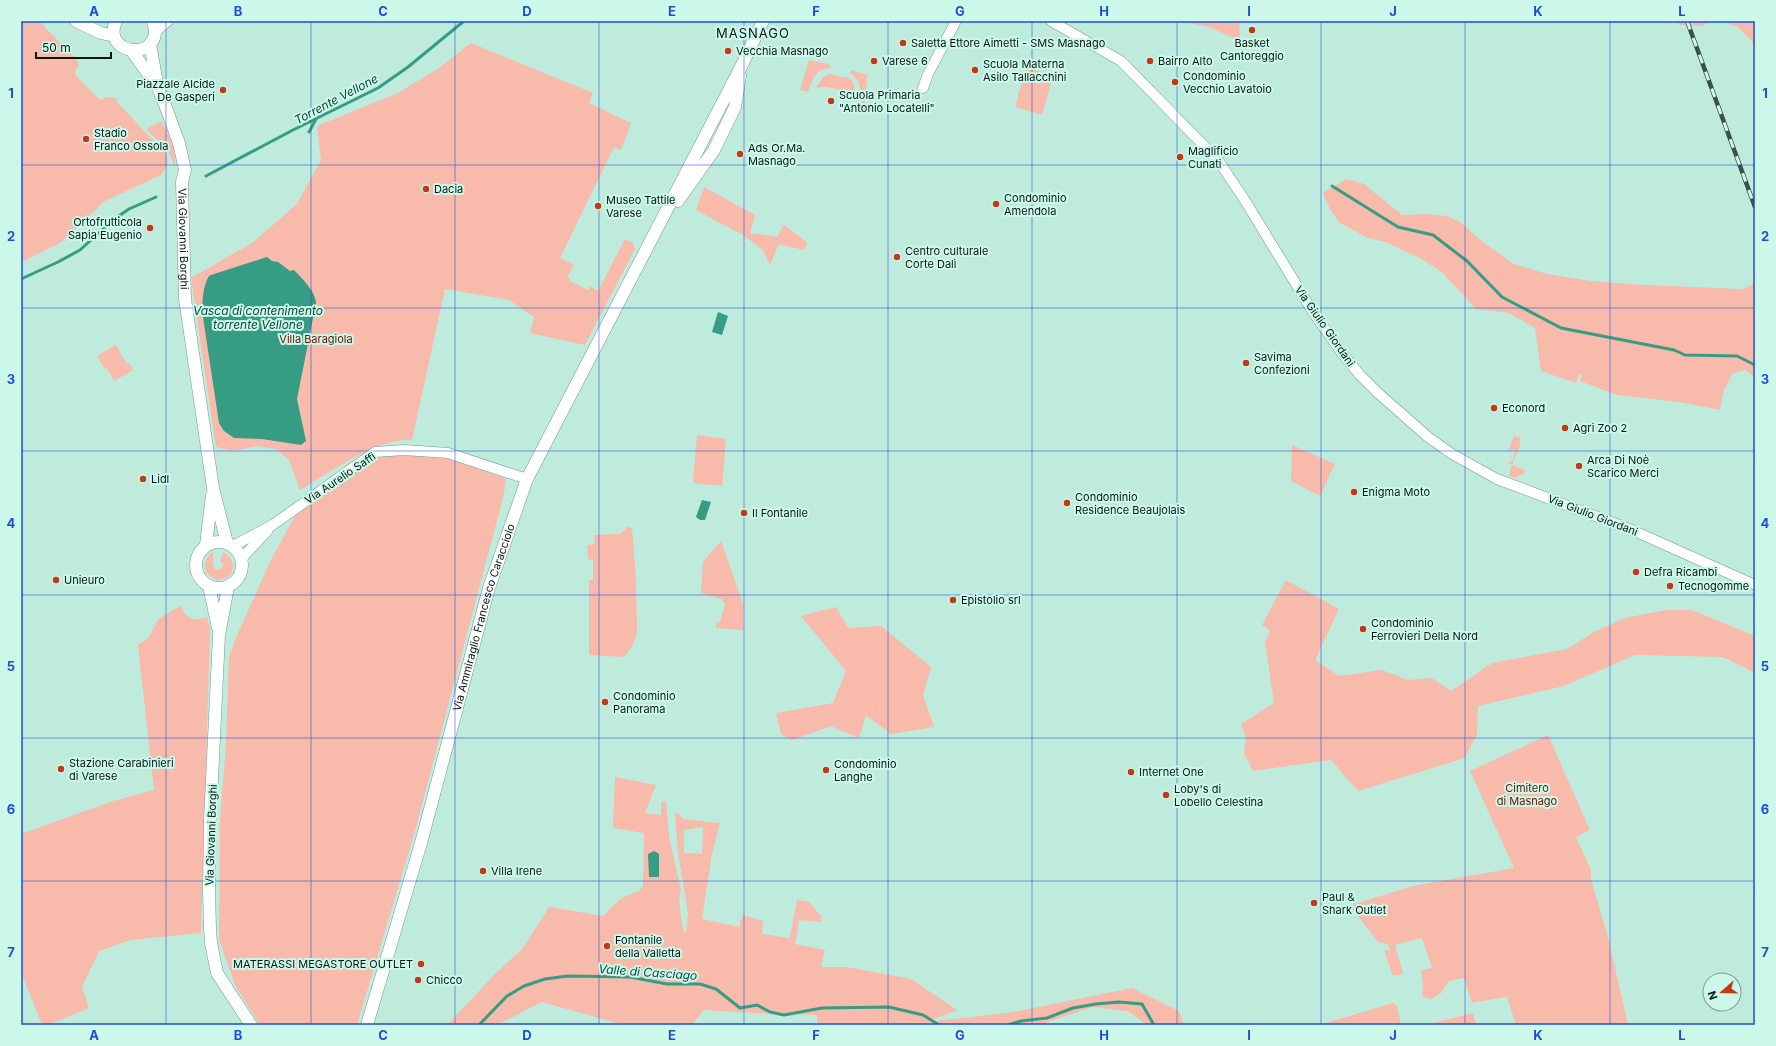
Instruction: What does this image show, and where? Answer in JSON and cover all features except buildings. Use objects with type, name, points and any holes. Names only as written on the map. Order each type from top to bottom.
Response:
[{"type":"main road","name":"Via Ammiraglio Francesco Caracciolo","points":[[370,1022],[421,843],[489,588],[527,479],[743,63],[763,21]]},
{"type":"main road","points":[[80,24],[100,27],[115,27]]},
{"type":"main road","name":"Via Giovanni Borghi","points":[[115,27],[121,46],[132,51],[158,88]]},
{"type":"main road","points":[[132,51],[138,50],[150,44],[154,27]]},
{"type":"main road","name":"Via Giovanni Borghi","points":[[150,44],[158,88],[179,143],[185,170],[182,182],[183,283],[213,488],[230,544]]},
{"type":"main road","name":"Via Giovanni Borghi","points":[[206,545],[213,488]]},
{"type":"main road","points":[[213,542],[230,544],[242,558],[242,572],[234,584],[228,587],[215,588],[210,586],[200,578],[196,563],[201,550],[206,545],[213,542]]},
{"type":"main road","name":"Via Giovanni Borghi","points":[[210,586],[219,635]]},
{"type":"main road","name":"Via Giovanni Borghi","points":[[228,587],[219,635],[210,820],[209,890],[211,943],[217,973],[251,1025]]},
{"type":"street","points":[[154,27],[168,21]]},
{"type":"street","points":[[923,88],[928,74],[956,21]]},
{"type":"street","name":"Via Giulio Giordani","points":[[1051,21],[1121,61],[1218,160],[1244,199],[1313,312],[1342,353],[1378,394],[1428,437],[1452,454],[1497,479],[1632,530],[1755,585]]},
{"type":"street","name":"Via Aurelio Saffi","points":[[230,544],[274,524],[375,452],[404,450],[448,453],[527,479]]},
{"type":"street","name":"Via Aurelio Saffi","points":[[242,558],[274,524]]},
{"type":"green space","name":"Stadio Franco Ossola","points":[[21,21],[39,21],[77,60],[79,64],[75,72],[76,76],[101,101],[106,97],[117,98],[116,101],[166,154],[167,162],[161,175],[105,201],[60,243],[21,262]]},
{"type":"green space","points":[[1179,21],[1239,21],[1240,41],[1209,27]]},
{"type":"green space","points":[[1675,21],[1717,21],[1700,26],[1680,25]]},
{"type":"green space","points":[[1723,21],[1755,21],[1755,45],[1739,28]]},
{"type":"green space","name":"Villa Baragiola","points":[[471,43],[593,93],[589,103],[631,123],[621,150],[614,147],[560,258],[574,265],[568,275],[570,281],[588,290],[590,286],[598,291],[625,239],[633,243],[635,249],[585,345],[530,333],[534,317],[509,300],[445,289],[412,440],[385,444],[370,450],[339,466],[300,490],[289,460],[276,449],[257,446],[233,451],[216,447],[191,278],[252,243],[297,204],[321,160],[317,126],[398,93],[439,68]]},
{"type":"green space","points":[[809,60],[831,65],[830,68],[821,70],[815,76],[808,92],[800,90]]},
{"type":"green space","points":[[1026,67],[1053,76],[1042,115],[1015,107]]},
{"type":"green space","points":[[851,70],[867,75],[865,108],[862,105],[859,82],[851,73]]},
{"type":"green space","points":[[829,74],[847,77],[853,82],[857,102],[838,90],[827,87],[816,88],[823,77]]},
{"type":"green space","points":[[161,121],[174,146],[175,165],[173,165],[167,150],[146,129]]},
{"type":"green space","points":[[1346,179],[1364,184],[1402,215],[1427,214],[1447,216],[1460,222],[1484,243],[1514,264],[1547,274],[1591,281],[1644,285],[1743,289],[1755,283],[1755,378],[1746,370],[1733,373],[1724,390],[1720,410],[1679,402],[1617,395],[1580,381],[1582,376],[1579,374],[1576,383],[1541,371],[1535,328],[1509,313],[1476,309],[1443,273],[1420,258],[1385,242],[1368,238],[1340,223],[1331,211],[1323,193]]},
{"type":"green space","points":[[704,187],[755,215],[750,233],[777,237],[784,225],[807,242],[804,250],[779,244],[770,265],[762,249],[743,235],[696,210]]},
{"type":"green space","points":[[116,345],[127,364],[129,363],[133,370],[114,381],[107,368],[105,369],[97,356]]},
{"type":"green space","points":[[697,435],[726,439],[722,486],[693,483]]},
{"type":"green space","points":[[1514,436],[1521,438],[1519,442],[1521,443],[1512,465],[1525,470],[1523,474],[1515,478],[1509,476],[1512,464],[1507,463],[1513,460],[1515,450],[1508,451]]},
{"type":"green space","points":[[1292,445],[1335,464],[1320,496],[1291,481]]},
{"type":"green space","points":[[392,455],[446,457],[506,479],[504,494],[415,831],[357,1025],[260,1025],[235,985],[219,940],[220,820],[226,743],[229,657],[237,635],[272,558],[295,516],[373,459]]},
{"type":"green space","points":[[627,527],[632,528],[636,579],[637,633],[632,646],[624,657],[589,655],[589,580],[593,580],[593,560],[588,559],[587,545],[595,544],[594,535],[621,534]]},
{"type":"green space","points":[[721,541],[743,604],[743,630],[716,628],[717,622],[720,622],[725,604],[722,599],[701,593],[703,562]]},
{"type":"green space","points":[[213,552],[213,565],[216,570],[222,568],[223,564],[220,561],[223,552],[231,560],[233,569],[231,574],[227,577],[216,580],[207,573],[205,564],[208,557]]},
{"type":"green space","points":[[1286,580],[1339,609],[1315,660],[1339,676],[1382,670],[1408,680],[1432,678],[1451,691],[1492,663],[1567,649],[1594,632],[1625,618],[1667,610],[1692,610],[1755,636],[1755,673],[1723,657],[1635,655],[1564,686],[1478,706],[1477,734],[1465,758],[1358,791],[1331,760],[1253,771],[1244,753],[1246,738],[1241,724],[1274,703],[1265,641],[1270,631],[1262,625]]},
{"type":"green space","points":[[181,605],[185,613],[191,618],[198,619],[207,617],[210,628],[201,933],[130,940],[99,951],[82,987],[89,1008],[48,1025],[42,1025],[21,972],[21,834],[113,801],[154,790],[138,645],[148,637],[159,619]]},
{"type":"green space","points":[[836,607],[848,628],[881,626],[931,667],[923,695],[934,727],[891,734],[866,715],[859,738],[831,726],[792,740],[781,734],[776,713],[833,703],[846,671],[801,616]]},
{"type":"green space","name":"Cimitero di Masnago","points":[[1548,735],[1590,830],[1576,837],[1591,870],[1591,880],[1608,937],[1628,1025],[1516,1025],[1507,997],[1520,994],[1472,1003],[1464,978],[1449,981],[1441,993],[1432,999],[1425,998],[1422,994],[1423,985],[1421,970],[1432,968],[1422,938],[1395,945],[1403,974],[1393,976],[1384,950],[1390,951],[1388,944],[1378,942],[1351,907],[1355,904],[1413,886],[1514,868],[1470,771]]},
{"type":"green space","points":[[615,777],[656,785],[645,813],[661,815],[661,802],[666,801],[669,837],[681,890],[679,901],[683,931],[686,932],[688,914],[678,852],[675,812],[683,819],[720,823],[712,854],[702,919],[739,927],[742,915],[763,921],[762,934],[790,938],[797,900],[809,902],[821,916],[821,922],[799,920],[795,944],[825,950],[821,967],[847,967],[911,979],[957,1010],[927,1022],[1013,1012],[1132,988],[1179,1011],[1184,1025],[1147,1025],[1128,1011],[1092,1007],[1039,1025],[817,1025],[817,1015],[704,1010],[692,1025],[624,1025],[542,1002],[497,1025],[447,1025],[496,973],[523,948],[549,907],[603,916],[620,899],[640,890],[643,886],[644,833],[613,828]],"holes":[[[703,827],[702,854],[684,853],[684,830]]]},
{"type":"green space","points":[[1393,1003],[1397,1006],[1401,1025],[1319,1025]]},
{"type":"green space","points":[[1473,1013],[1476,1025],[1425,1025]]},
{"type":"water","name":"Vasca di contenimento torrente Vellone","points":[[267,257],[272,261],[278,262],[290,271],[294,270],[311,289],[316,303],[297,399],[306,441],[301,445],[262,439],[234,438],[224,431],[219,423],[203,317],[205,286],[209,276],[211,275]]},
{"type":"water","points":[[718,312],[728,316],[722,335],[712,332]]},
{"type":"water","points":[[702,500],[711,502],[705,520],[700,520],[696,517]]},
{"type":"water","points":[[654,851],[659,854],[659,877],[649,877],[648,854]]},
{"type":"waterway","name":"Torrente Vellone","points":[[206,176],[293,130],[378,88],[408,67],[464,21]]},
{"type":"waterway","points":[[309,132],[316,119]]},
{"type":"waterway","points":[[1332,186],[1398,227],[1433,235],[1467,261],[1502,297],[1561,328],[1674,350],[1685,355],[1737,356],[1755,365]]},
{"type":"waterway","name":"Torrente Vellone","points":[[21,279],[80,250],[113,220],[129,209],[156,197]]},
{"type":"waterway","name":"Valle di Casciago","points":[[479,1025],[507,996],[524,986],[545,979],[568,976],[630,977],[667,984],[700,984],[716,989],[740,1008],[757,1005],[770,1012],[784,1015],[822,1008],[889,1007],[923,1015],[939,1025]]},
{"type":"waterway","name":"Valle di Casciago","points":[[1008,1025],[1021,1021],[1047,1018],[1073,1008],[1119,1002],[1142,1004],[1154,1025]]},
{"type":"railway","points":[[1687,21],[1755,207]]},
{"type":"place","name":"Basket Cantoreggio","points":[[1252,30]]},
{"type":"place","name":"Saletta Ettore Aimetti - SMS Masnago","points":[[903,43]]},
{"type":"place","name":"Vecchia Masnago","points":[[728,51]]},
{"type":"place","name":"Varese 6","points":[[874,61]]},
{"type":"place","name":"Bairro Alto","points":[[1150,61]]},
{"type":"place","name":"Scuola Materna Asilo Tallacchini","points":[[975,70]]},
{"type":"place","name":"Condominio Vecchio Lavatoio","points":[[1175,82]]},
{"type":"place","name":"Piazzale Alcide De Gasperi","points":[[223,90]]},
{"type":"place","name":"Scuola Primaria \"Antonio Locatelli\"","points":[[831,101]]},
{"type":"place","name":"Stadio Franco Ossola","points":[[86,139]]},
{"type":"place","name":"Ads Or.Ma. Masnago","points":[[740,154]]},
{"type":"place","name":"Maglificio Cunati","points":[[1180,157]]},
{"type":"place","name":"Dacia","points":[[426,189]]},
{"type":"place","name":"Condominio Amendola","points":[[996,204]]},
{"type":"place","name":"Museo Tattile Varese","points":[[598,206]]},
{"type":"place","name":"Ortofrutticola Sapia Eugenio","points":[[150,228]]},
{"type":"place","name":"Centro culturale Corte Dalì","points":[[897,257]]},
{"type":"place","name":"Savima Confezioni","points":[[1246,363]]},
{"type":"place","name":"Econord","points":[[1494,408]]},
{"type":"place","name":"Agri Zoo 2","points":[[1565,428]]},
{"type":"place","name":"Arca Di Noè Scarico Merci","points":[[1579,466]]},
{"type":"place","name":"Lidl","points":[[143,479]]},
{"type":"place","name":"Enigma Moto","points":[[1354,492]]},
{"type":"place","name":"Condominio Residence Beaujolais","points":[[1067,503]]},
{"type":"place","name":"Il Fontanile","points":[[744,513]]},
{"type":"place","name":"Defra Ricambi","points":[[1636,572]]},
{"type":"place","name":"Unieuro","points":[[56,580]]},
{"type":"place","name":"Tecnogomme","points":[[1670,586]]},
{"type":"place","name":"Epistolio srl","points":[[953,600]]},
{"type":"place","name":"Condominio Ferrovieri Della Nord","points":[[1363,629]]},
{"type":"place","name":"Condominio Panorama","points":[[605,702]]},
{"type":"place","name":"Stazione Carabinieri di Varese","points":[[61,769]]},
{"type":"place","name":"Condominio Langhe","points":[[826,770]]},
{"type":"place","name":"Internet One","points":[[1131,772]]},
{"type":"place","name":"Loby's di Lobello Celestina","points":[[1166,795]]},
{"type":"place","name":"Villa Irene","points":[[483,871]]},
{"type":"place","name":"Paul & Shark Outlet","points":[[1314,903]]},
{"type":"place","name":"Fontanile della Valletta","points":[[607,946]]},
{"type":"place","name":"MATERASSI MEGASTORE OUTLET","points":[[421,964]]},
{"type":"place","name":"Chicco","points":[[418,980]]},
{"type":"district","name":"MASNAGO","points":[[753,33]]}]
